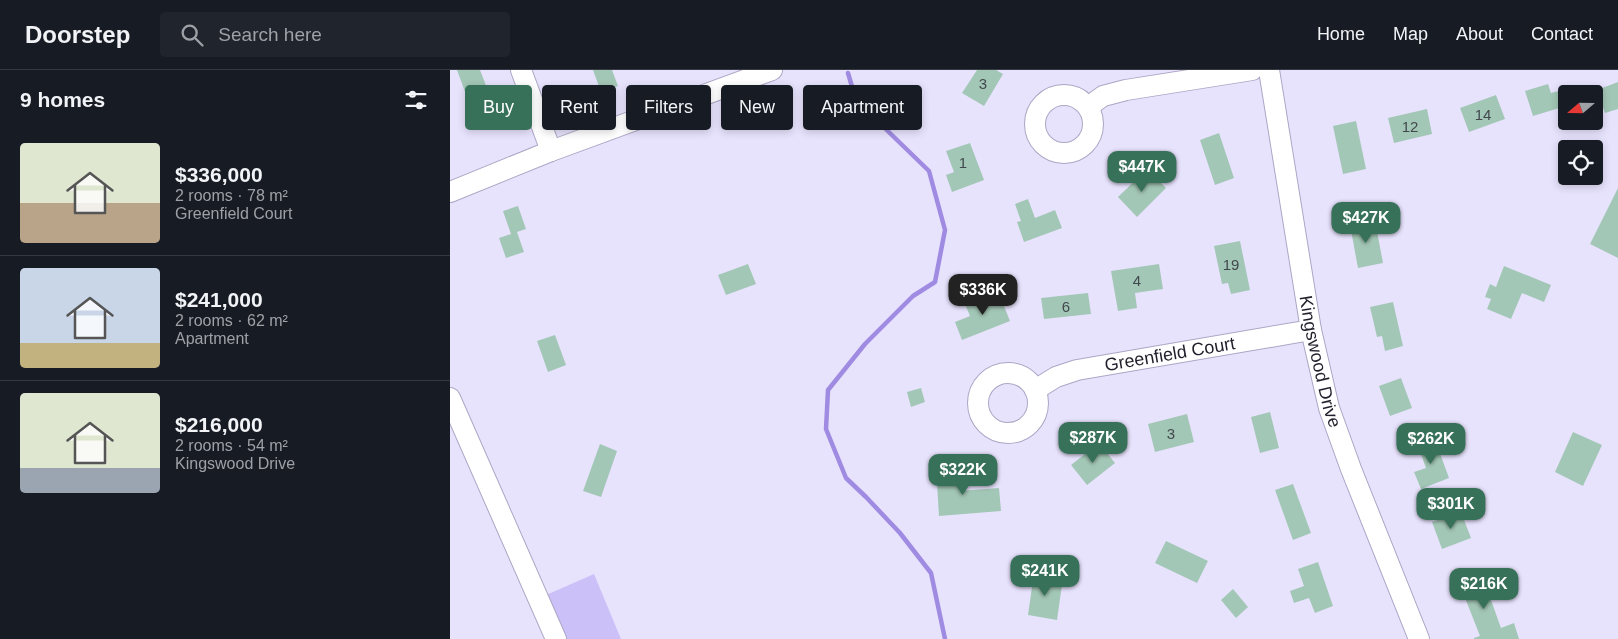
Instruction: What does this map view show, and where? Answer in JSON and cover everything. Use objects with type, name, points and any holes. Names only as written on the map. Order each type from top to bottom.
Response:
[{"type":"street","points":[[520,70],[551,151]]},
{"type":"street","points":[[450,192],[551,151],[772,70]]},
{"type":"street","points":[[1088,107],[1103,96],[1126,90],[1252,70]]},
{"type":"street","name":"Kingswood Drive","points":[[1269,70],[1310,330],[1329,408],[1351,469],[1420,639]]},
{"type":"street","name":"Greenfield Court","points":[[1035,390],[1056,377],[1077,370],[1310,330]]},
{"type":"street","points":[[450,398],[556,639]]},
{"type":"shaded area","points":[[594,574],[621,639],[565,639],[546,595]]},
{"type":"building","points":[[457,70],[480,70],[486,85],[465,85],[465,92]]},
{"type":"building","points":[[593,70],[612,70],[618,86],[598,85]]},
{"type":"building","points":[[977,70],[996,70],[1003,74],[984,106],[962,93]]},
{"type":"building","points":[[1618,82],[1618,109],[1605,113],[1603,107],[1603,88]]},
{"type":"building","points":[[1548,84],[1551,93],[1558,91],[1558,108],[1533,116],[1525,91]]},
{"type":"building","points":[[1496,95],[1505,119],[1469,132],[1460,108]]},
{"type":"building","points":[[1427,109],[1432,134],[1394,143],[1388,118]]},
{"type":"building","points":[[1356,121],[1366,169],[1343,174],[1333,126]]},
{"type":"building","points":[[1219,133],[1234,178],[1215,185],[1200,140]]},
{"type":"building","points":[[970,143],[984,180],[952,192],[946,175],[954,172],[946,151]]},
{"type":"building","points":[[1147,169],[1166,188],[1137,217],[1118,197]]},
{"type":"building","points":[[1618,188],[1618,258],[1590,244]]},
{"type":"building","points":[[1028,199],[1035,218],[1055,210],[1062,228],[1024,242],[1017,222],[1021,221],[1015,204]]},
{"type":"building","points":[[518,206],[526,229],[517,232],[524,252],[506,258],[499,238],[511,234],[503,211]]},
{"type":"building","points":[[1375,221],[1383,263],[1358,268],[1350,225]]},
{"type":"building","points":[[1240,241],[1250,290],[1231,294],[1228,283],[1222,284],[1214,246]]},
{"type":"building","points":[[748,264],[756,284],[726,295],[718,275]]},
{"type":"building","points":[[1159,264],[1163,289],[1135,293],[1137,308],[1118,311],[1111,271]]},
{"type":"building","points":[[1504,266],[1551,285],[1544,302],[1522,293],[1511,319],[1487,309],[1491,299],[1485,297],[1490,284],[1496,287]]},
{"type":"building","points":[[998,291],[1010,321],[962,340],[955,322],[970,316],[965,304]]},
{"type":"building","points":[[1088,293],[1091,314],[1044,319],[1041,298]]},
{"type":"building","points":[[1393,302],[1403,346],[1385,351],[1382,336],[1377,337],[1370,307]]},
{"type":"building","points":[[555,335],[566,365],[548,372],[537,341]]},
{"type":"building","points":[[1401,378],[1412,408],[1390,416],[1379,386]]},
{"type":"building","points":[[921,388],[925,402],[911,407],[907,392]]},
{"type":"building","points":[[1270,412],[1279,448],[1260,453],[1251,417]]},
{"type":"building","points":[[1187,414],[1194,442],[1155,452],[1148,424]]},
{"type":"building","points":[[1573,432],[1602,445],[1583,486],[1555,472]]},
{"type":"building","points":[[1434,437],[1449,478],[1421,489],[1414,472],[1426,468],[1417,443]]},
{"type":"building","points":[[1099,443],[1115,463],[1087,485],[1071,465]]},
{"type":"building","points":[[600,444],[617,451],[601,497],[583,491]]},
{"type":"building","points":[[957,465],[959,491],[999,488],[1001,511],[939,516],[936,467]]},
{"type":"building","points":[[1293,484],[1311,533],[1293,540],[1275,490]]},
{"type":"building","points":[[1461,512],[1471,538],[1442,549],[1432,522]]},
{"type":"building","points":[[1166,541],[1208,561],[1197,583],[1155,563]]},
{"type":"building","points":[[1318,562],[1333,606],[1315,613],[1309,598],[1294,603],[1290,591],[1304,586],[1298,569]]},
{"type":"building","points":[[1481,572],[1501,628],[1514,623],[1519,639],[1474,639],[1480,636],[1458,580]]},
{"type":"building","points":[[1034,573],[1063,578],[1057,620],[1028,615]]},
{"type":"building","points":[[1233,589],[1248,607],[1236,618],[1221,600]]},
{"type":"waterway","points":[[848,73],[853,90],[863,107],[929,171],[945,230],[935,282],[913,296],[865,344],[828,390],[826,429],[846,478],[900,533],[931,573],[945,639]]}]
